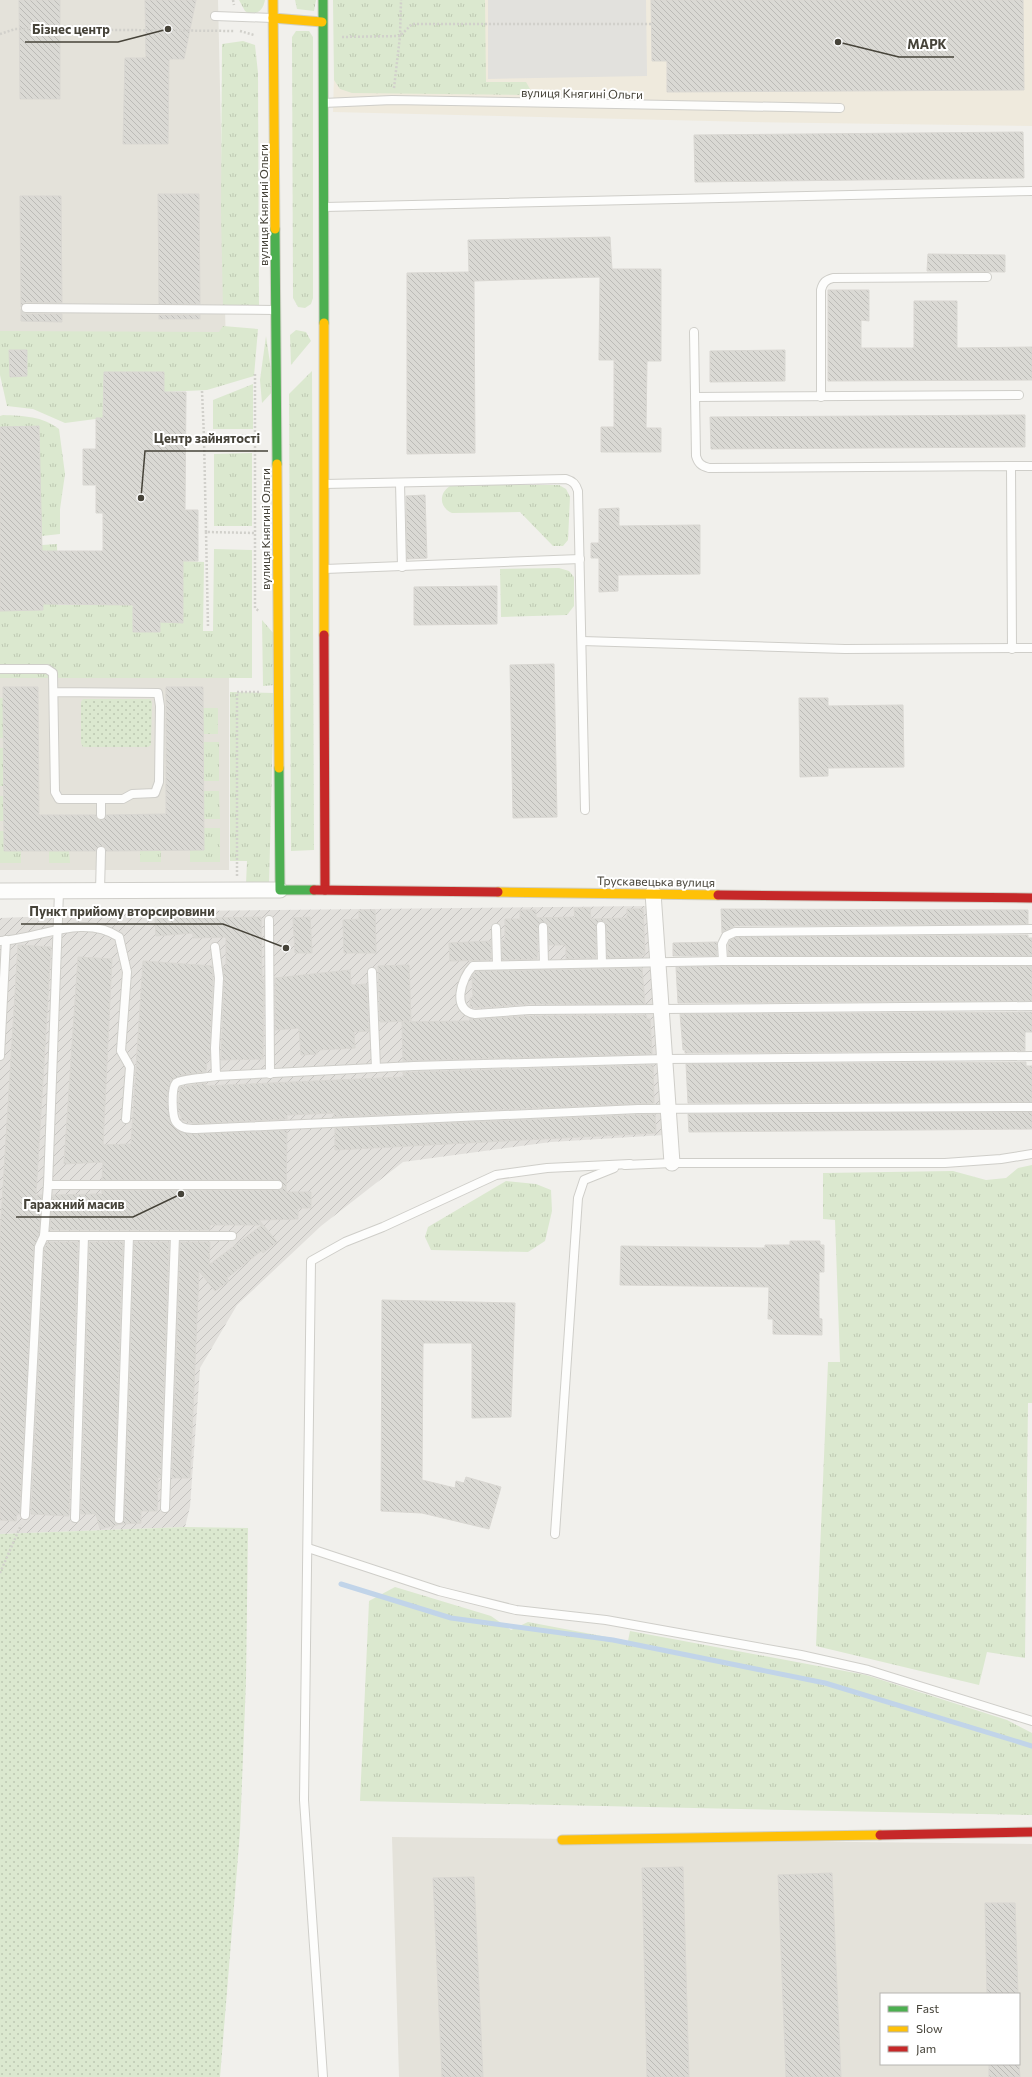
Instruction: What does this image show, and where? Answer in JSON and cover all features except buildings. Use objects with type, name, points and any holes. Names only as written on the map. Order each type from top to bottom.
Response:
[{"type":"street","name":"вулиця Княгині Ольги","points":[[274,0],[280,890]]},
{"type":"street","points":[[323,0],[322,207],[325,890]]},
{"type":"street","points":[[273,18],[322,22]]},
{"type":"street","points":[[0,891],[59,892],[100,890],[280,890]]},
{"type":"street","name":"Трускавецька вулиця","points":[[280,890],[1032,898]]},
{"type":"street","points":[[653,893],[672,1163]]},
{"type":"street","points":[[562,1840],[1032,1832]]},
{"type":"lane","points":[[215,16],[273,18]]},
{"type":"lane","name":"вулиця Княгині Ольги","points":[[323,103],[392,100],[840,108]]},
{"type":"lane","points":[[322,207],[1032,191]]},
{"type":"lane","points":[[821,397],[821,290],[822,284],[827,279],[987,277]]},
{"type":"lane","points":[[26,308],[275,310]]},
{"type":"lane","points":[[694,332],[696,456],[698,462],[702,466],[709,468],[1032,466]]},
{"type":"lane","points":[[695,397],[1019,395]]},
{"type":"lane","points":[[1011,466],[1012,649]]},
{"type":"lane","points":[[324,484],[566,479],[572,480],[577,485],[585,810]]},
{"type":"lane","points":[[400,483],[402,567]]},
{"type":"lane","points":[[324,569],[580,559]]},
{"type":"lane","points":[[582,642],[845,649],[1032,648]]},
{"type":"lane","points":[[0,669],[51,670],[54,676],[54,692],[56,796],[62,800],[100,800],[123,799],[132,794],[155,793],[159,782],[160,706],[158,693],[54,692]]},
{"type":"lane","points":[[100,800],[101,815]]},
{"type":"lane","points":[[100,890],[101,851]]},
{"type":"lane","points":[[25,1515],[39,1247],[44,1236],[48,1184],[59,892]]},
{"type":"lane","points":[[269,920],[270,1074]]},
{"type":"lane","points":[[602,926],[602,963]]},
{"type":"lane","points":[[0,1056],[3,940],[73,927],[97,927],[109,930],[119,937],[127,972],[121,1051],[130,1067],[126,1120]]},
{"type":"lane","points":[[496,928],[497,964]]},
{"type":"lane","points":[[543,928],[544,964]]},
{"type":"lane","points":[[723,960],[722,944],[726,936],[735,932],[1032,929]]},
{"type":"lane","points":[[215,947],[219,978],[215,1048],[216,1076]]},
{"type":"lane","points":[[1032,961],[723,960],[497,964],[473,966],[466,972],[460,991],[463,1009],[468,1013],[475,1014],[529,1010],[1032,1006]]},
{"type":"lane","points":[[372,972],[376,1068]]},
{"type":"lane","points":[[1032,1056],[665,1059],[376,1068],[216,1076],[183,1080],[176,1083],[172,1090],[173,1112],[176,1122],[184,1128],[196,1129],[668,1109],[1032,1107]]},
{"type":"lane","points":[[323,2077],[304,1800],[311,1261],[345,1242],[383,1227],[496,1175],[547,1168],[630,1164],[945,1163],[1001,1159],[1032,1154]]},
{"type":"lane","points":[[555,1534],[578,1198],[584,1180],[609,1169],[630,1164]]},
{"type":"lane","points":[[48,1184],[278,1185]]},
{"type":"lane","points":[[44,1236],[232,1236]]},
{"type":"lane","points":[[75,1518],[84,1236]]},
{"type":"lane","points":[[119,1519],[129,1236]]},
{"type":"lane","points":[[165,1508],[175,1236]]},
{"type":"lane","points":[[308,1548],[439,1591],[516,1610],[606,1620],[801,1655],[868,1670],[1032,1721]]},
{"type":"path","points":[[392,100],[400,36],[401,0]]},
{"type":"path","points":[[339,37],[400,36],[412,24],[652,24]]},
{"type":"path","points":[[0,34],[15,29],[241,31],[254,34],[256,38]]},
{"type":"path","points":[[256,366],[255,608],[278,626]]},
{"type":"path","points":[[202,391],[208,627]]},
{"type":"path","points":[[204,437],[255,435]]},
{"type":"path","points":[[206,532],[255,533]]},
{"type":"path","points":[[238,890],[237,692],[264,692]]},
{"type":"path","points":[[0,1573],[25,1515]]},
{"type":"shaded area","points":[[0,0],[218,0],[226,351],[0,347]]},
{"type":"shaded area","points":[[336,0],[1032,0],[1032,126],[752,122],[333,112]]},
{"type":"shaded area","points":[[488,0],[646,0],[647,76],[488,79]]},
{"type":"shaded area","points":[[0,678],[229,678],[229,870],[0,870]]},
{"type":"shaded area","points":[[647,906],[665,1135],[551,1142],[403,1162],[321,1226],[237,1305],[200,1368],[190,1507],[185,1527],[0,1534],[0,918],[181,911]]},
{"type":"shaded area","points":[[392,1837],[1032,1844],[1032,2077],[399,2077]]},
{"type":"green space","points":[[239,0],[265,0],[261,10],[251,15],[245,11]]},
{"type":"green space","points":[[295,0],[316,0],[314,11],[297,9]]},
{"type":"green space","points":[[333,0],[485,0],[486,82],[526,82],[530,89],[526,95],[352,93],[340,89],[334,80]]},
{"type":"green space","points":[[296,31],[309,31],[313,37],[313,298],[311,304],[305,308],[298,307],[293,298],[292,37]]},
{"type":"green space","points":[[243,41],[255,45],[258,73],[259,307],[223,310],[221,212],[222,44]]},
{"type":"green space","points":[[223,326],[258,329],[254,376],[207,390],[164,392],[164,372],[104,372],[103,418],[65,423],[33,409],[7,406],[0,375],[0,331],[219,332]]},
{"type":"green space","points":[[296,330],[306,332],[311,341],[291,365],[290,335]]},
{"type":"green space","points":[[266,336],[274,390],[262,403],[260,380]]},
{"type":"green space","points":[[312,371],[314,850],[291,851],[289,394]]},
{"type":"green space","points":[[253,384],[253,429],[213,429],[213,400]]},
{"type":"green space","points":[[0,416],[25,416],[39,419],[46,421],[59,429],[65,474],[60,509],[60,534],[42,536],[42,545],[57,544],[58,605],[133,605],[160,631],[160,622],[183,622],[183,561],[204,562],[203,631],[213,631],[214,549],[252,550],[252,678],[0,678]]},
{"type":"green space","points":[[252,453],[252,526],[214,526],[214,454]]},
{"type":"green space","points":[[452,485],[559,485],[566,489],[570,497],[568,540],[563,546],[553,546],[520,512],[452,513],[444,507],[442,499],[445,491]]},
{"type":"green space","points":[[559,568],[569,571],[574,577],[574,606],[567,615],[501,617],[500,569]]},
{"type":"green space","points":[[262,620],[274,634],[275,685],[263,686]]},
{"type":"green space","points":[[230,692],[274,693],[269,885],[246,884],[247,861],[230,861]]},
{"type":"green space","points":[[0,698],[3,698],[3,738],[0,738]]},
{"type":"green space","points":[[83,699],[150,699],[152,702],[151,745],[148,747],[83,747],[81,743],[81,702]]},
{"type":"green space","points":[[203,708],[218,708],[218,734],[203,734]]},
{"type":"green space","points":[[203,742],[219,742],[219,781],[203,781]]},
{"type":"green space","points":[[0,748],[3,748],[3,786],[0,786]]},
{"type":"green space","points":[[204,791],[219,791],[220,819],[204,819]]},
{"type":"green space","points":[[0,796],[3,796],[4,821],[0,821]]},
{"type":"green space","points":[[204,828],[220,828],[220,862],[190,862],[190,850]]},
{"type":"green space","points":[[0,831],[4,831],[4,851],[21,851],[21,863],[0,863]]},
{"type":"green space","points":[[140,850],[161,850],[161,862],[140,862]]},
{"type":"green space","points":[[49,851],[69,851],[70,863],[49,863]]},
{"type":"green space","points":[[1032,1165],[1032,1403],[1028,1403],[1025,1658],[987,1652],[979,1685],[816,1646],[828,1362],[840,1362],[835,1220],[823,1219],[823,1173],[953,1171],[986,1180],[1006,1178],[1018,1168]]},
{"type":"green space","points":[[506,1181],[536,1184],[551,1190],[552,1211],[545,1241],[528,1252],[431,1250],[425,1237],[428,1227]]},
{"type":"green space","points":[[185,1527],[248,1528],[246,1681],[240,1832],[220,2077],[0,2077],[0,1534]]},
{"type":"green space","points":[[395,1587],[491,1616],[511,1630],[528,1622],[628,1641],[630,1631],[866,1675],[1007,1720],[1032,1733],[1032,1815],[360,1801],[369,1601]]},
{"type":"waterway","points":[[341,1584],[451,1618],[613,1640],[825,1683],[1032,1746]]},
{"type":"traffic: fast","points":[[323,0],[324,323]]},
{"type":"traffic: fast","points":[[275,229],[277,464]]},
{"type":"traffic: fast","points":[[279,768],[280,890],[314,890]]},
{"type":"traffic: slow","points":[[273,0],[275,229]]},
{"type":"traffic: slow","points":[[273,18],[322,22]]},
{"type":"traffic: slow","points":[[324,323],[324,635]]},
{"type":"traffic: slow","points":[[277,464],[279,768]]},
{"type":"traffic: slow","points":[[498,892],[718,895]]},
{"type":"traffic: slow","points":[[562,1840],[880,1835]]},
{"type":"traffic: jam","points":[[324,635],[325,890]]},
{"type":"traffic: jam","points":[[314,890],[498,892]]},
{"type":"traffic: jam","points":[[718,895],[1032,898]]},
{"type":"traffic: jam","points":[[880,1835],[1032,1832]]},
{"type":"place","name":"Бізнес центр","points":[[168,29]]},
{"type":"place","name":"МАРК","points":[[838,42]]},
{"type":"place","name":"Центр зайнятості","points":[[141,498]]},
{"type":"place","name":"Пункт прийому вторсировини","points":[[286,948]]},
{"type":"place","name":"Гаражний масив","points":[[181,1194]]}]
